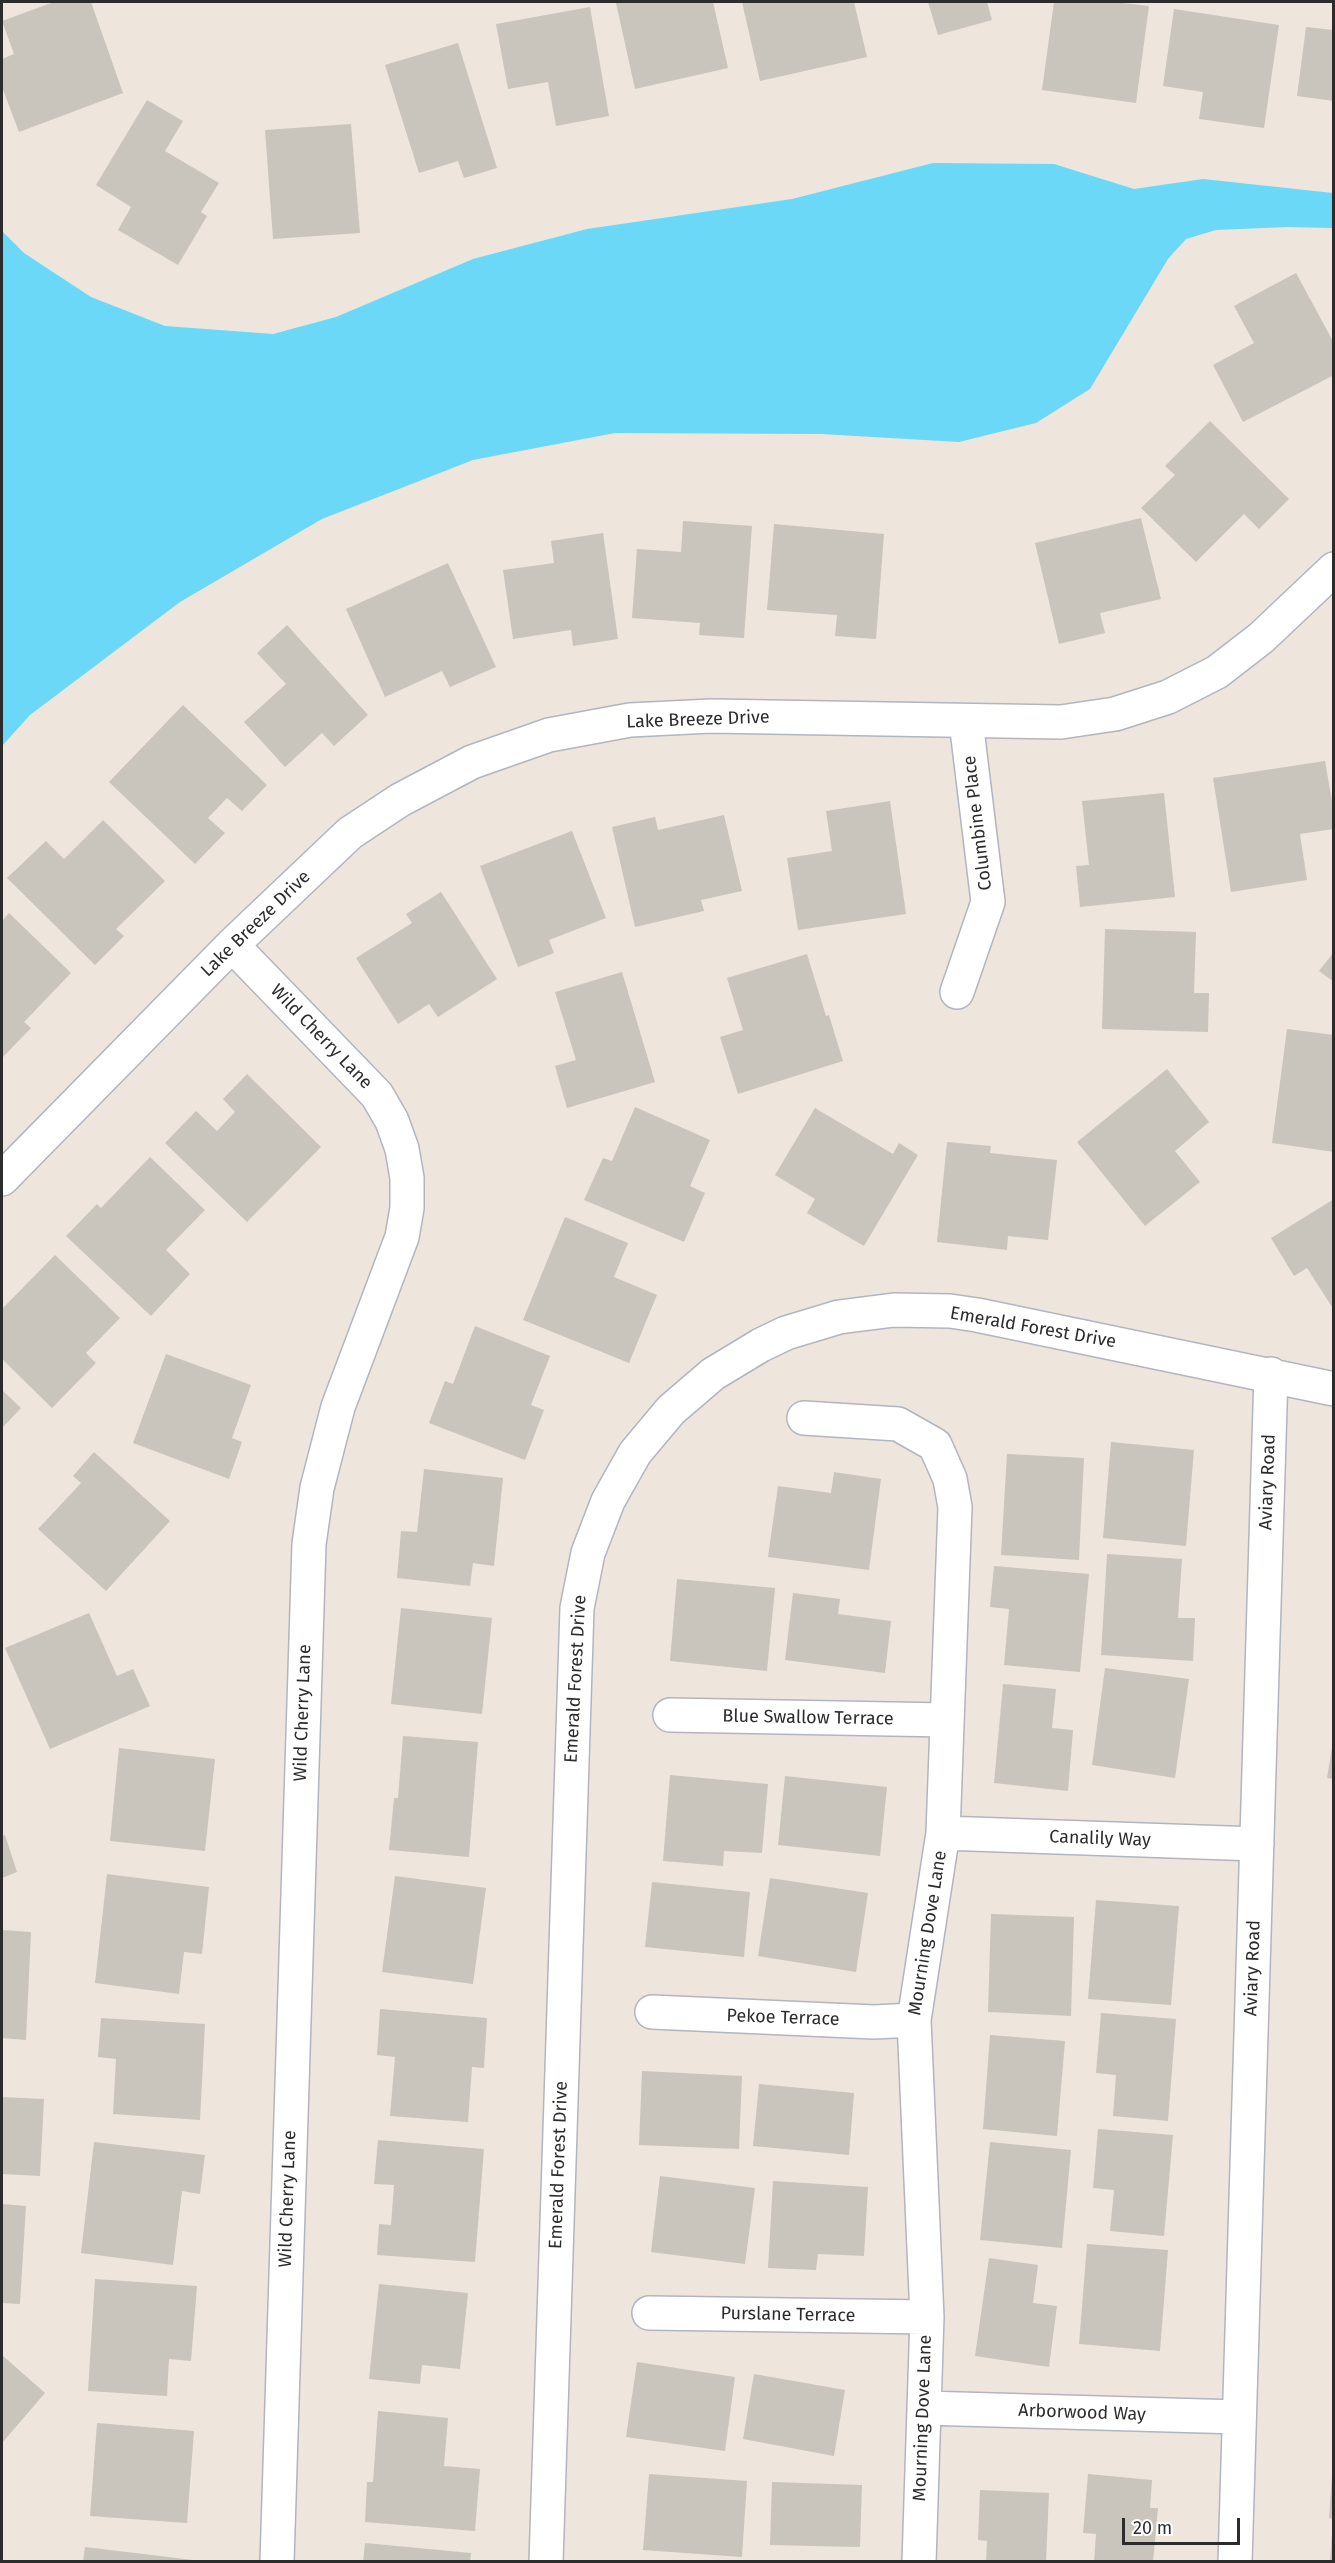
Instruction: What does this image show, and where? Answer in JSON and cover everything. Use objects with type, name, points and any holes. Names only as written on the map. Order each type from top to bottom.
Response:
[{"type":"street","name":"Lake Breeze Drive","points":[[2,1179],[232,945],[351,833],[400,800],[472,762],[549,735],[630,720],[711,716],[1061,722],[1115,714],[1168,697],[1217,672],[1261,638],[1334,569]]},
{"type":"street","name":"Columbine Place","points":[[957,992],[988,902],[966,721]]},
{"type":"street","name":"Wild Cherry Lane","points":[[232,945],[377,1095],[392,1121],[402,1149],[407,1178],[407,1208],[402,1237],[338,1407],[317,1488],[309,1544],[276,2562]]},
{"type":"street","name":"Emerald Forest Drive","points":[[546,2562],[577,1608],[588,1553],[608,1501],[636,1453],[671,1410],[696,1388],[713,1374],[761,1345],[786,1333],[839,1317],[894,1310],[950,1311],[977,1315],[1271,1374],[1334,1389]]},
{"type":"street","name":"Aviary Road","points":[[1235,2562],[1271,1374]]},
{"type":"street","name":"Mourning Dove Lane","points":[[804,1418],[898,1424],[935,1445],[950,1479],[955,1507],[943,1833],[914,2020],[927,2317],[919,2562]]},
{"type":"street","name":"Blue Swallow Terrace","points":[[670,1715],[947,1720]]},
{"type":"street","name":"Canalily Way","points":[[943,1833],[1257,1844]]},
{"type":"street","name":"Pekoe Terrace","points":[[652,2012],[874,2022],[914,2020]]},
{"type":"street","name":"Purslane Terrace","points":[[649,2313],[927,2317]]},
{"type":"street","name":"Arborwood Way","points":[[924,2408],[1239,2417]]},
{"type":"water","points":[[933,163],[1054,164],[1134,189],[1203,179],[1333,193],[1333,228],[1216,230],[1186,239],[1168,259],[1090,389],[1036,423],[959,442],[821,434],[615,433],[473,460],[322,519],[180,602],[30,715],[2,746],[2,231],[24,253],[91,297],[165,326],[273,334],[336,317],[473,259],[587,229],[792,199]]},
{"type":"building","points":[[54,2],[91,2],[123,93],[19,132],[2,87],[2,59],[14,54],[2,21]]},
{"type":"building","points":[[713,2],[728,68],[635,89],[616,3]]},
{"type":"building","points":[[742,2],[854,2],[867,57],[760,81]]},
{"type":"building","points":[[928,2],[987,2],[992,20],[938,35]]},
{"type":"building","points":[[1054,2],[1114,2],[1149,6],[1136,103],[1042,90]]},
{"type":"building","points":[[590,7],[609,116],[556,126],[548,82],[508,89],[496,24]]},
{"type":"building","points":[[1174,9],[1279,25],[1264,128],[1199,119],[1203,92],[1163,86]]},
{"type":"building","points":[[1306,27],[1334,30],[1334,101],[1297,96]]},
{"type":"building","points":[[458,43],[497,168],[464,178],[458,161],[419,173],[385,65]]},
{"type":"building","points":[[147,100],[183,121],[165,151],[219,183],[201,212],[207,216],[178,265],[118,230],[131,207],[96,185]]},
{"type":"building","points":[[351,124],[360,233],[273,239],[265,130]]},
{"type":"building","points":[[1296,273],[1334,343],[1334,375],[1243,422],[1213,365],[1254,343],[1234,306]]},
{"type":"building","points":[[1210,421],[1289,499],[1259,529],[1244,514],[1196,562],[1141,508],[1175,475],[1165,466]]},
{"type":"building","points":[[1141,518],[1161,599],[1100,613],[1105,633],[1059,644],[1035,543]]},
{"type":"building","points":[[683,521],[752,526],[744,638],[699,635],[700,623],[632,618],[637,549],[681,552]]},
{"type":"building","points":[[774,524],[884,534],[876,639],[835,636],[837,615],[767,610]]},
{"type":"building","points":[[603,533],[618,639],[573,646],[571,630],[513,639],[503,570],[554,563],[551,541]]},
{"type":"building","points":[[448,563],[496,667],[450,687],[442,671],[385,697],[346,609]]},
{"type":"building","points":[[287,625],[368,715],[334,746],[322,733],[285,767],[244,722],[286,684],[257,653]]},
{"type":"building","points":[[183,705],[267,785],[242,811],[227,798],[208,818],[225,833],[195,864],[109,782]]},
{"type":"building","points":[[1325,761],[1334,813],[1334,829],[1300,834],[1307,880],[1231,892],[1213,778]]},
{"type":"building","points":[[1164,793],[1175,897],[1080,907],[1076,866],[1089,865],[1082,801]]},
{"type":"building","points":[[890,801],[906,914],[798,930],[787,858],[832,851],[826,811]]},
{"type":"building","points":[[724,815],[742,891],[701,900],[704,911],[635,927],[612,827],[655,817],[658,830]]},
{"type":"building","points":[[103,820],[165,881],[116,929],[124,936],[95,965],[7,878],[46,841],[64,859]]},
{"type":"building","points":[[572,831],[606,918],[549,940],[554,953],[518,967],[480,866]]},
{"type":"building","points":[[441,892],[497,979],[438,1017],[429,1004],[398,1024],[356,958],[412,923],[406,914]]},
{"type":"building","points":[[9,913],[71,973],[24,1022],[31,1028],[2,1058],[2,921]]},
{"type":"building","points":[[1105,929],[1196,932],[1194,993],[1209,993],[1208,1032],[1102,1029]]},
{"type":"building","points":[[1334,952],[1334,982],[1319,971]]},
{"type":"building","points":[[807,954],[843,1061],[738,1094],[720,1037],[743,1030],[727,978]]},
{"type":"building","points":[[622,972],[655,1082],[567,1108],[555,1066],[576,1060],[555,992]]},
{"type":"building","points":[[1287,1029],[1334,1035],[1334,1152],[1272,1143]]},
{"type":"building","points":[[1167,1069],[1209,1122],[1175,1151],[1200,1182],[1145,1226],[1077,1142]]},
{"type":"building","points":[[247,1074],[321,1147],[247,1222],[165,1143],[196,1111],[217,1131],[235,1112],[223,1099]]},
{"type":"building","points":[[635,1107],[710,1140],[690,1186],[705,1193],[684,1242],[584,1200],[603,1158],[612,1161]]},
{"type":"building","points":[[815,1108],[893,1154],[899,1143],[918,1155],[864,1246],[807,1213],[815,1199],[775,1175]]},
{"type":"building","points":[[947,1142],[991,1146],[990,1153],[1057,1160],[1048,1240],[1008,1236],[1007,1250],[937,1242]]},
{"type":"building","points":[[150,1157],[205,1210],[166,1250],[190,1274],[151,1316],[66,1236],[97,1204],[101,1208]]},
{"type":"building","points":[[1334,1199],[1334,1310],[1307,1268],[1294,1276],[1271,1238]]},
{"type":"building","points":[[565,1217],[628,1243],[614,1277],[657,1295],[629,1363],[523,1320]]},
{"type":"building","points":[[55,1255],[120,1318],[86,1353],[96,1363],[52,1408],[2,1359],[2,1309]]},
{"type":"building","points":[[475,1326],[550,1356],[531,1405],[544,1410],[525,1460],[429,1423],[445,1381],[453,1384]]},
{"type":"building","points":[[166,1354],[251,1385],[232,1438],[242,1442],[229,1479],[133,1443]]},
{"type":"building","points":[[2,1390],[21,1408],[2,1428]]},
{"type":"building","points":[[1111,1442],[1194,1450],[1186,1546],[1103,1538]]},
{"type":"building","points":[[94,1452],[170,1521],[106,1591],[38,1529],[81,1483],[73,1476]]},
{"type":"building","points":[[1007,1454],[1084,1458],[1079,1560],[1001,1555]]},
{"type":"building","points":[[424,1469],[503,1478],[494,1566],[473,1563],[470,1586],[397,1578],[401,1531],[417,1532]]},
{"type":"building","points":[[834,1472],[881,1479],[869,1570],[768,1557],[778,1486],[831,1493]]},
{"type":"building","points":[[1107,1554],[1182,1559],[1178,1618],[1195,1618],[1193,1661],[1101,1655]]},
{"type":"building","points":[[994,1566],[1089,1574],[1080,1672],[1004,1665],[1009,1609],[990,1607]]},
{"type":"building","points":[[677,1579],[775,1588],[767,1671],[670,1661]]},
{"type":"building","points":[[793,1593],[840,1599],[838,1614],[891,1621],[885,1673],[785,1660]]},
{"type":"building","points":[[401,1608],[492,1618],[482,1714],[391,1704]]},
{"type":"building","points":[[89,1613],[117,1676],[133,1669],[150,1706],[50,1749],[5,1648]]},
{"type":"building","points":[[1105,1668],[1189,1679],[1175,1778],[1092,1765]]},
{"type":"building","points":[[1003,1684],[1056,1689],[1052,1728],[1073,1730],[1068,1791],[994,1783]]},
{"type":"building","points":[[403,1736],[478,1742],[469,1857],[389,1850],[394,1798],[398,1798]]},
{"type":"building","points":[[1332,1747],[1334,1747],[1334,1779],[1327,1778]]},
{"type":"building","points":[[119,1748],[215,1759],[205,1851],[110,1841]]},
{"type":"building","points":[[670,1775],[768,1784],[762,1853],[724,1851],[723,1866],[663,1861]]},
{"type":"building","points":[[785,1776],[887,1787],[880,1856],[778,1845]]},
{"type":"building","points":[[5,1835],[17,1872],[2,1878],[2,1836]]},
{"type":"building","points":[[107,1874],[209,1887],[202,1954],[184,1952],[179,1994],[95,1983]]},
{"type":"building","points":[[395,1876],[486,1888],[473,1984],[382,1972]]},
{"type":"building","points":[[770,1878],[868,1893],[856,1972],[758,1956]]},
{"type":"building","points":[[652,1882],[750,1892],[744,1957],[645,1947]]},
{"type":"building","points":[[1096,1900],[1179,1906],[1171,2005],[1088,1999]]},
{"type":"building","points":[[991,1914],[1074,1917],[1071,2016],[988,2012]]},
{"type":"building","points":[[2,1930],[31,1932],[26,2040],[2,2038]]},
{"type":"building","points":[[380,2009],[487,2018],[484,2068],[472,2067],[468,2122],[390,2116],[395,2057],[377,2055]]},
{"type":"building","points":[[1101,2013],[1176,2019],[1168,2121],[1113,2116],[1116,2075],[1096,2073]]},
{"type":"building","points":[[101,2018],[205,2024],[200,2120],[113,2114],[116,2059],[98,2057]]},
{"type":"building","points":[[990,2035],[1065,2041],[1057,2136],[983,2129]]},
{"type":"building","points":[[642,2071],[742,2076],[739,2149],[639,2145]]},
{"type":"building","points":[[759,2084],[854,2093],[849,2155],[753,2146]]},
{"type":"building","points":[[2,2097],[44,2099],[40,2176],[2,2174]]},
{"type":"building","points":[[1098,2129],[1173,2135],[1164,2236],[1110,2231],[1114,2190],[1093,2188]]},
{"type":"building","points":[[378,2140],[484,2149],[475,2262],[377,2255],[379,2224],[391,2225],[394,2185],[374,2184]]},
{"type":"building","points":[[94,2142],[205,2155],[200,2194],[182,2191],[173,2265],[81,2253]]},
{"type":"building","points":[[990,2142],[1071,2150],[1062,2248],[980,2240]]},
{"type":"building","points":[[660,2176],[755,2188],[745,2264],[651,2252]]},
{"type":"building","points":[[773,2181],[868,2187],[864,2256],[818,2254],[816,2270],[768,2268]]},
{"type":"building","points":[[2,2204],[26,2206],[20,2304],[2,2303]]},
{"type":"building","points":[[1087,2244],[1168,2250],[1160,2351],[1079,2344]]},
{"type":"building","points":[[989,2258],[1038,2265],[1033,2303],[1057,2306],[1049,2367],[975,2356]]},
{"type":"building","points":[[95,2279],[197,2286],[191,2361],[169,2359],[167,2396],[88,2391]]},
{"type":"building","points":[[379,2284],[468,2293],[460,2369],[422,2365],[420,2384],[369,2379]]},
{"type":"building","points":[[2,2355],[45,2393],[2,2443]]},
{"type":"building","points":[[637,2362],[735,2377],[725,2451],[626,2437]]},
{"type":"building","points":[[754,2374],[845,2390],[834,2456],[743,2439]]},
{"type":"building","points":[[378,2411],[448,2418],[444,2466],[480,2469],[475,2531],[365,2522],[367,2482],[373,2482]]},
{"type":"building","points":[[97,2423],[194,2431],[187,2523],[90,2516]]},
{"type":"building","points":[[649,2474],[747,2481],[742,2557],[643,2550]]},
{"type":"building","points":[[1088,2474],[1152,2480],[1150,2508],[1158,2508],[1153,2562],[1094,2562],[1096,2534],[1083,2533]]},
{"type":"building","points":[[1332,2475],[1334,2475],[1334,2519],[1329,2518]]},
{"type":"building","points":[[772,2482],[862,2485],[860,2547],[770,2545]]},
{"type":"building","points":[[980,2490],[1049,2493],[1046,2562],[986,2562],[987,2541],[978,2540]]},
{"type":"building","points":[[1332,2534],[1334,2534],[1334,2562],[1330,2562]]},
{"type":"building","points":[[365,2543],[471,2553],[470,2562],[363,2562]]},
{"type":"building","points":[[85,2547],[193,2560],[193,2562],[83,2562]]}]
